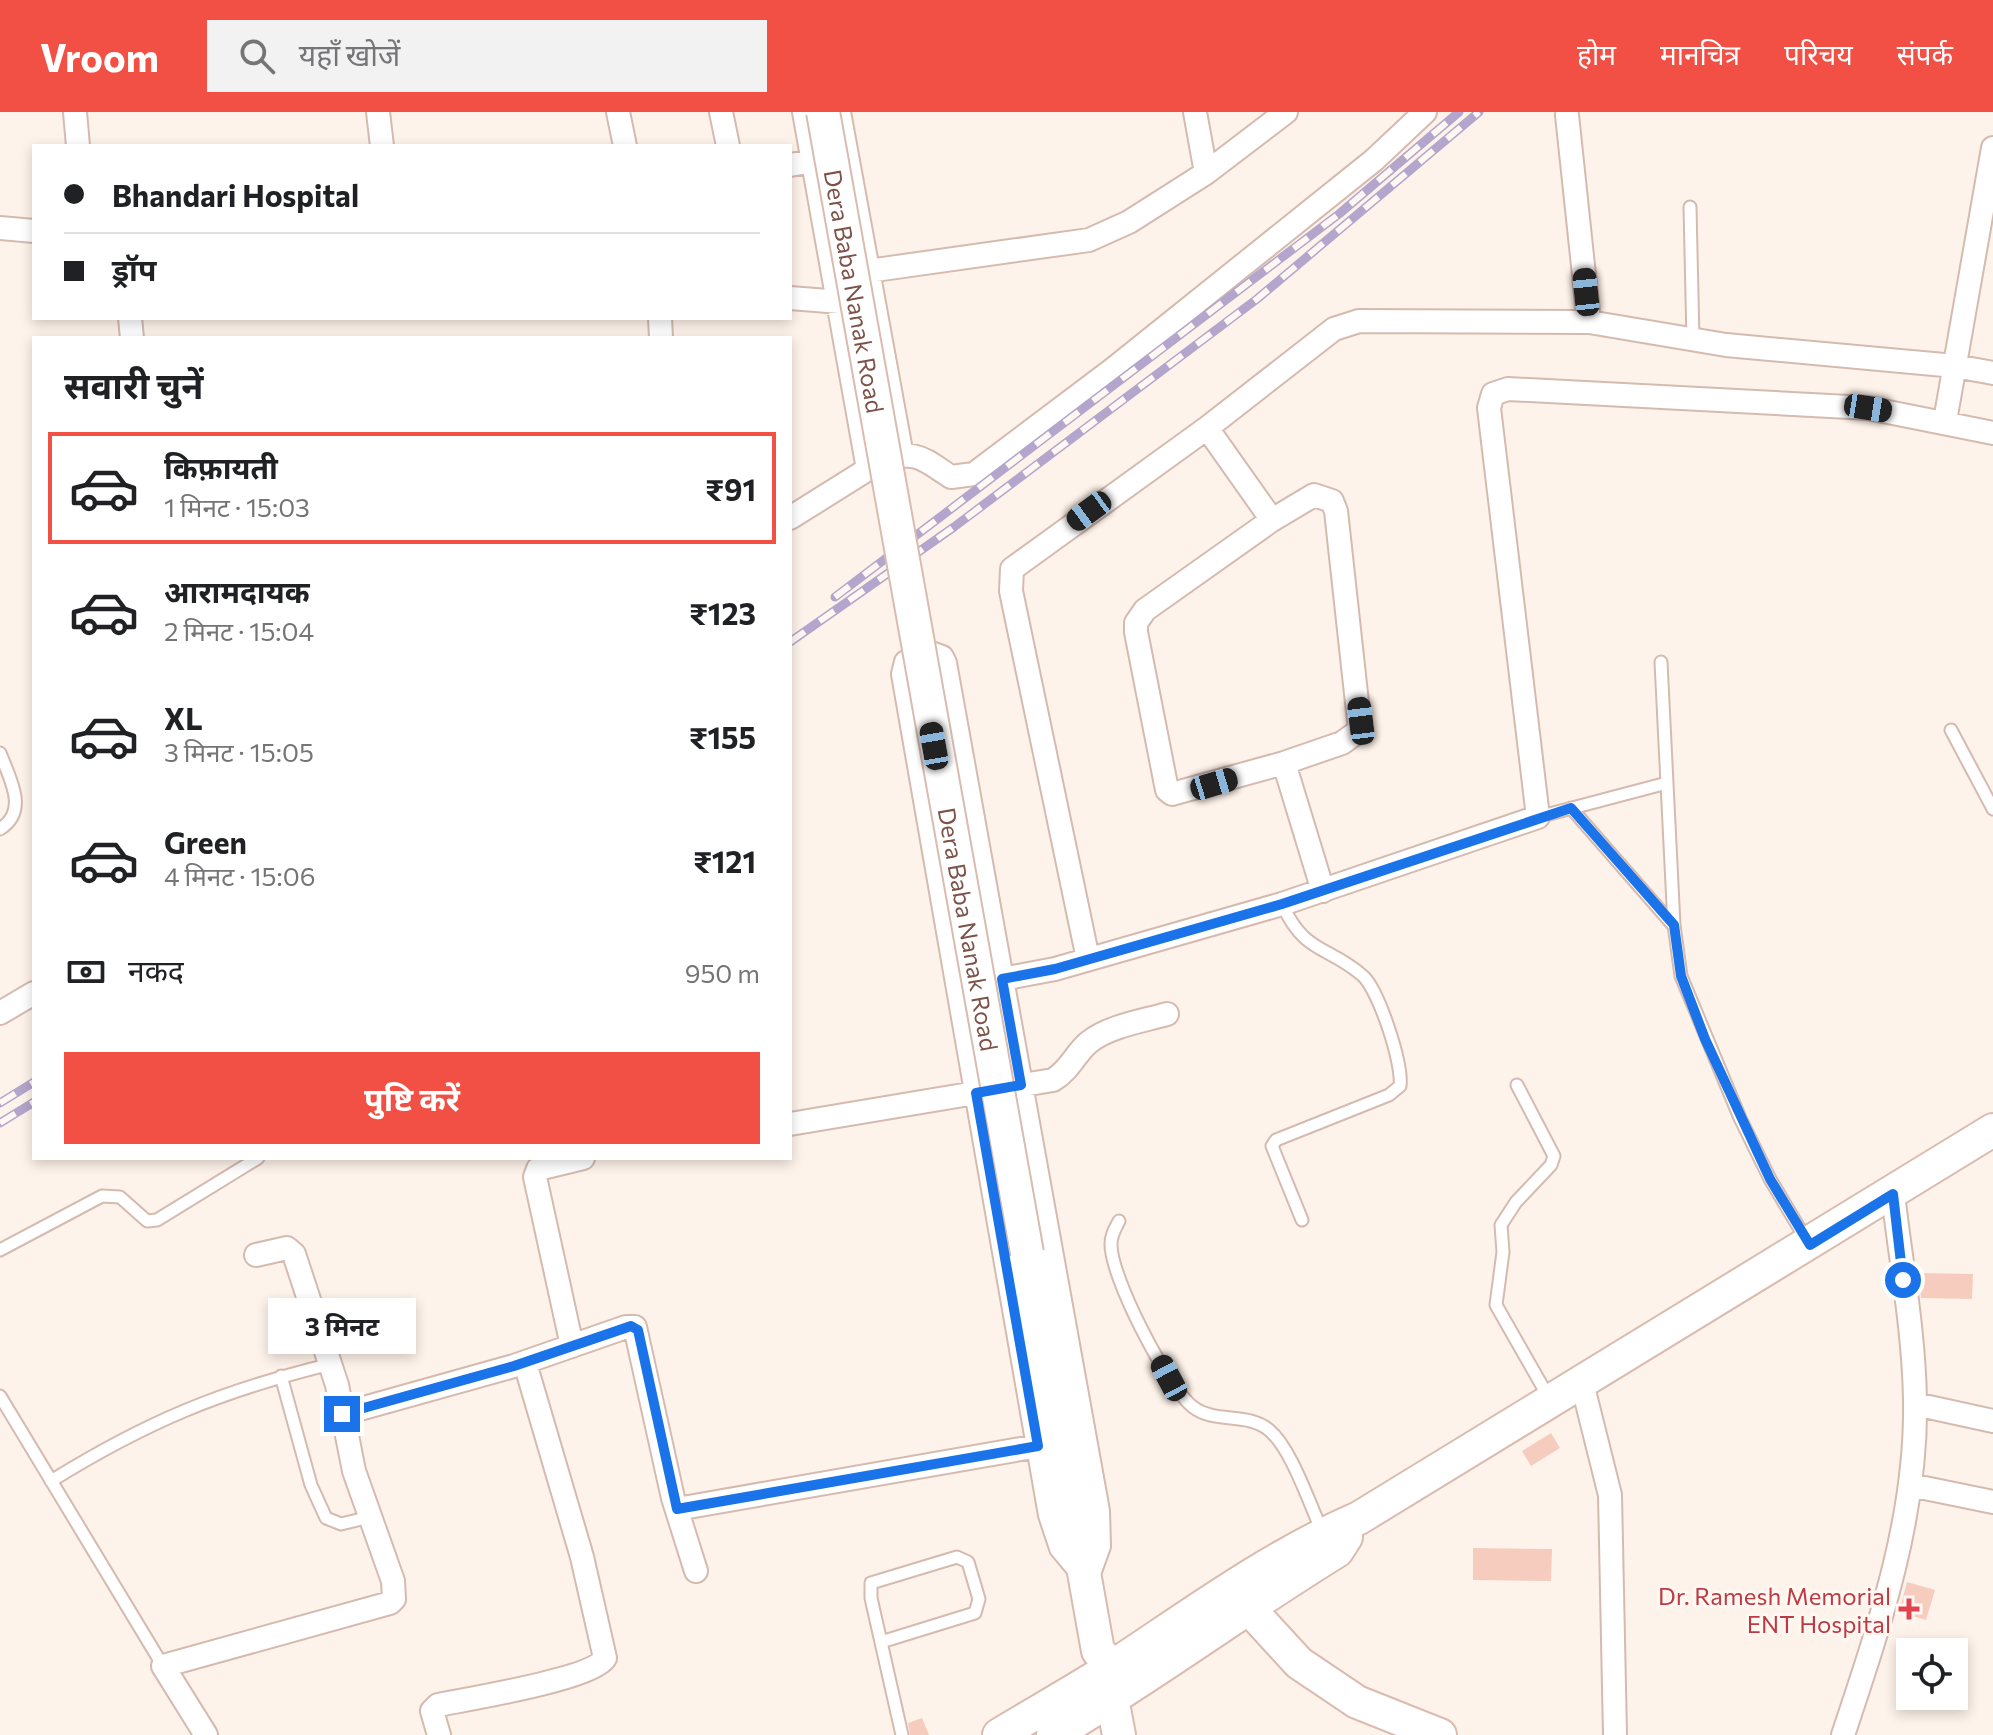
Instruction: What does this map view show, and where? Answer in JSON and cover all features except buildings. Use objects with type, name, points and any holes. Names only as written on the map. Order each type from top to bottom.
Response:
[{"type":"main road","name":"Dera Baba Nanak Road","points":[[823,112],[937,761],[1087,1579],[1103,1690],[1119,1735]]},
{"type":"main road","points":[[1053,1735],[1103,1690],[1323,1534],[1359,1518],[1552,1402],[1993,1130]]},
{"type":"main road","points":[[1238,1597],[1337,1551],[1359,1518]]},
{"type":"main road","points":[[1238,1597],[1299,1663],[1357,1702],[1440,1735]]},
{"type":"main road","points":[[999,1735],[1103,1690]]},
{"type":"street","points":[[75,112],[78,144]]},
{"type":"street","points":[[378,112],[382,144]]},
{"type":"street","points":[[618,112],[625,144]]},
{"type":"street","points":[[721,112],[728,144]]},
{"type":"street","points":[[804,112],[868,469]]},
{"type":"street","points":[[839,112],[902,456]]},
{"type":"street","points":[[1195,112],[1206,173]]},
{"type":"street","points":[[868,271],[1089,240],[1129,222],[1206,173],[1286,112]]},
{"type":"street","points":[[792,517],[868,469],[902,456],[928,460],[951,477],[974,474],[1112,370],[1374,160],[1425,112]]},
{"type":"street","points":[[1567,115],[1589,322]]},
{"type":"street","points":[[1945,421],[1986,232],[1993,149]]},
{"type":"street","points":[[792,165],[813,161]]},
{"type":"street","points":[[0,228],[32,231]]},
{"type":"street","points":[[792,298],[874,305]]},
{"type":"street","points":[[1088,959],[1009,578],[1019,562],[1207,428],[1334,329],[1350,322],[1589,322],[1693,340],[1955,366],[1993,373]]},
{"type":"street","points":[[1002,979],[1088,959],[1282,904],[1538,817],[1489,408],[1493,394],[1508,389],[1868,408],[1993,433]]},
{"type":"street","points":[[1207,428],[1272,520]]},
{"type":"street","points":[[1314,495],[1332,501],[1336,511],[1361,721],[1353,738],[1284,763],[1190,792],[1179,794],[1167,790],[1136,623],[1145,610],[1272,520],[1314,495]]},
{"type":"street","points":[[931,653],[942,657],[945,663],[1002,979],[1098,1511],[1099,1546],[1087,1579],[1069,1560],[1055,1535],[903,674],[906,662],[931,653]]},
{"type":"street","points":[[1284,763],[1323,891]]},
{"type":"street","points":[[0,1013],[32,994]]},
{"type":"street","points":[[792,1124],[1053,1080],[1067,1072],[1085,1045],[1097,1036],[1167,1014]]},
{"type":"street","points":[[571,1160],[546,1164],[538,1169],[535,1177],[572,1346]]},
{"type":"street","points":[[1843,1735],[1901,1542],[1910,1485],[1915,1404],[1893,1194]]},
{"type":"street","points":[[206,1735],[163,1666],[390,1603],[394,1599],[393,1581],[354,1471],[331,1364],[294,1254],[287,1248],[256,1255]]},
{"type":"street","points":[[342,1414],[525,1363],[626,1327],[638,1330],[677,1509],[696,1571]]},
{"type":"street","points":[[439,1735],[432,1711],[438,1705],[546,1683],[593,1667],[605,1658],[582,1557],[525,1363]]},
{"type":"street","points":[[1584,1391],[1610,1495],[1615,1735]]},
{"type":"street","points":[[1915,1404],[1993,1421]]},
{"type":"street","points":[[677,1509],[1038,1446]]},
{"type":"street","points":[[1910,1485],[1993,1502]]},
{"type":"lane","points":[[1690,207],[1693,340]]},
{"type":"lane","points":[[1661,662],[1674,925],[1681,976],[1705,1039],[1770,1179],[1810,1245]]},
{"type":"lane","points":[[1951,730],[1993,809]]},
{"type":"lane","points":[[0,753],[16,808],[13,819],[0,829]]},
{"type":"lane","points":[[1538,817],[1667,783]]},
{"type":"lane","points":[[1571,808],[1674,925]]},
{"type":"lane","points":[[1282,904],[1301,938],[1364,977],[1378,1003],[1400,1069],[1400,1086],[1389,1095],[1276,1140],[1272,1146],[1302,1220]]},
{"type":"lane","points":[[1517,1085],[1554,1156],[1551,1165],[1516,1202],[1501,1225],[1503,1252],[1494,1296],[1496,1305],[1552,1402]]},
{"type":"lane","points":[[0,1250],[102,1196],[120,1197],[147,1221],[157,1220],[255,1160]]},
{"type":"lane","points":[[1119,1221],[1111,1244],[1124,1294],[1169,1378],[1193,1407],[1207,1415],[1254,1422],[1270,1430],[1285,1452],[1323,1534]]},
{"type":"lane","points":[[51,1481],[156,1420],[281,1376],[331,1364]]},
{"type":"lane","points":[[281,1376],[311,1485],[326,1518],[330,1523],[341,1524],[370,1517]]},
{"type":"lane","points":[[0,1396],[163,1666]]},
{"type":"lane","points":[[881,1642],[975,1613],[979,1599],[968,1562],[957,1557],[871,1583],[871,1598],[902,1735]]},
{"type":"railway","points":[[835,597],[1339,214],[1459,112]]},
{"type":"railway","points":[[792,641],[954,527],[1257,299],[1479,112]]},
{"type":"railway","points":[[0,1103],[32,1083]]},
{"type":"railway","points":[[0,1123],[32,1103]]},
{"type":"place","name":"Dr. Ramesh Memorial ENT Hospital","points":[[1909,1609]]},
{"type":"route","points":[[342,1414],[514,1366],[631,1326],[638,1330],[677,1509],[1038,1446],[976,1093],[1021,1085],[1002,979],[1055,969],[1282,904],[1571,808],[1674,925],[1681,976],[1705,1039],[1770,1179],[1810,1245],[1893,1194],[1903,1280]]}]
